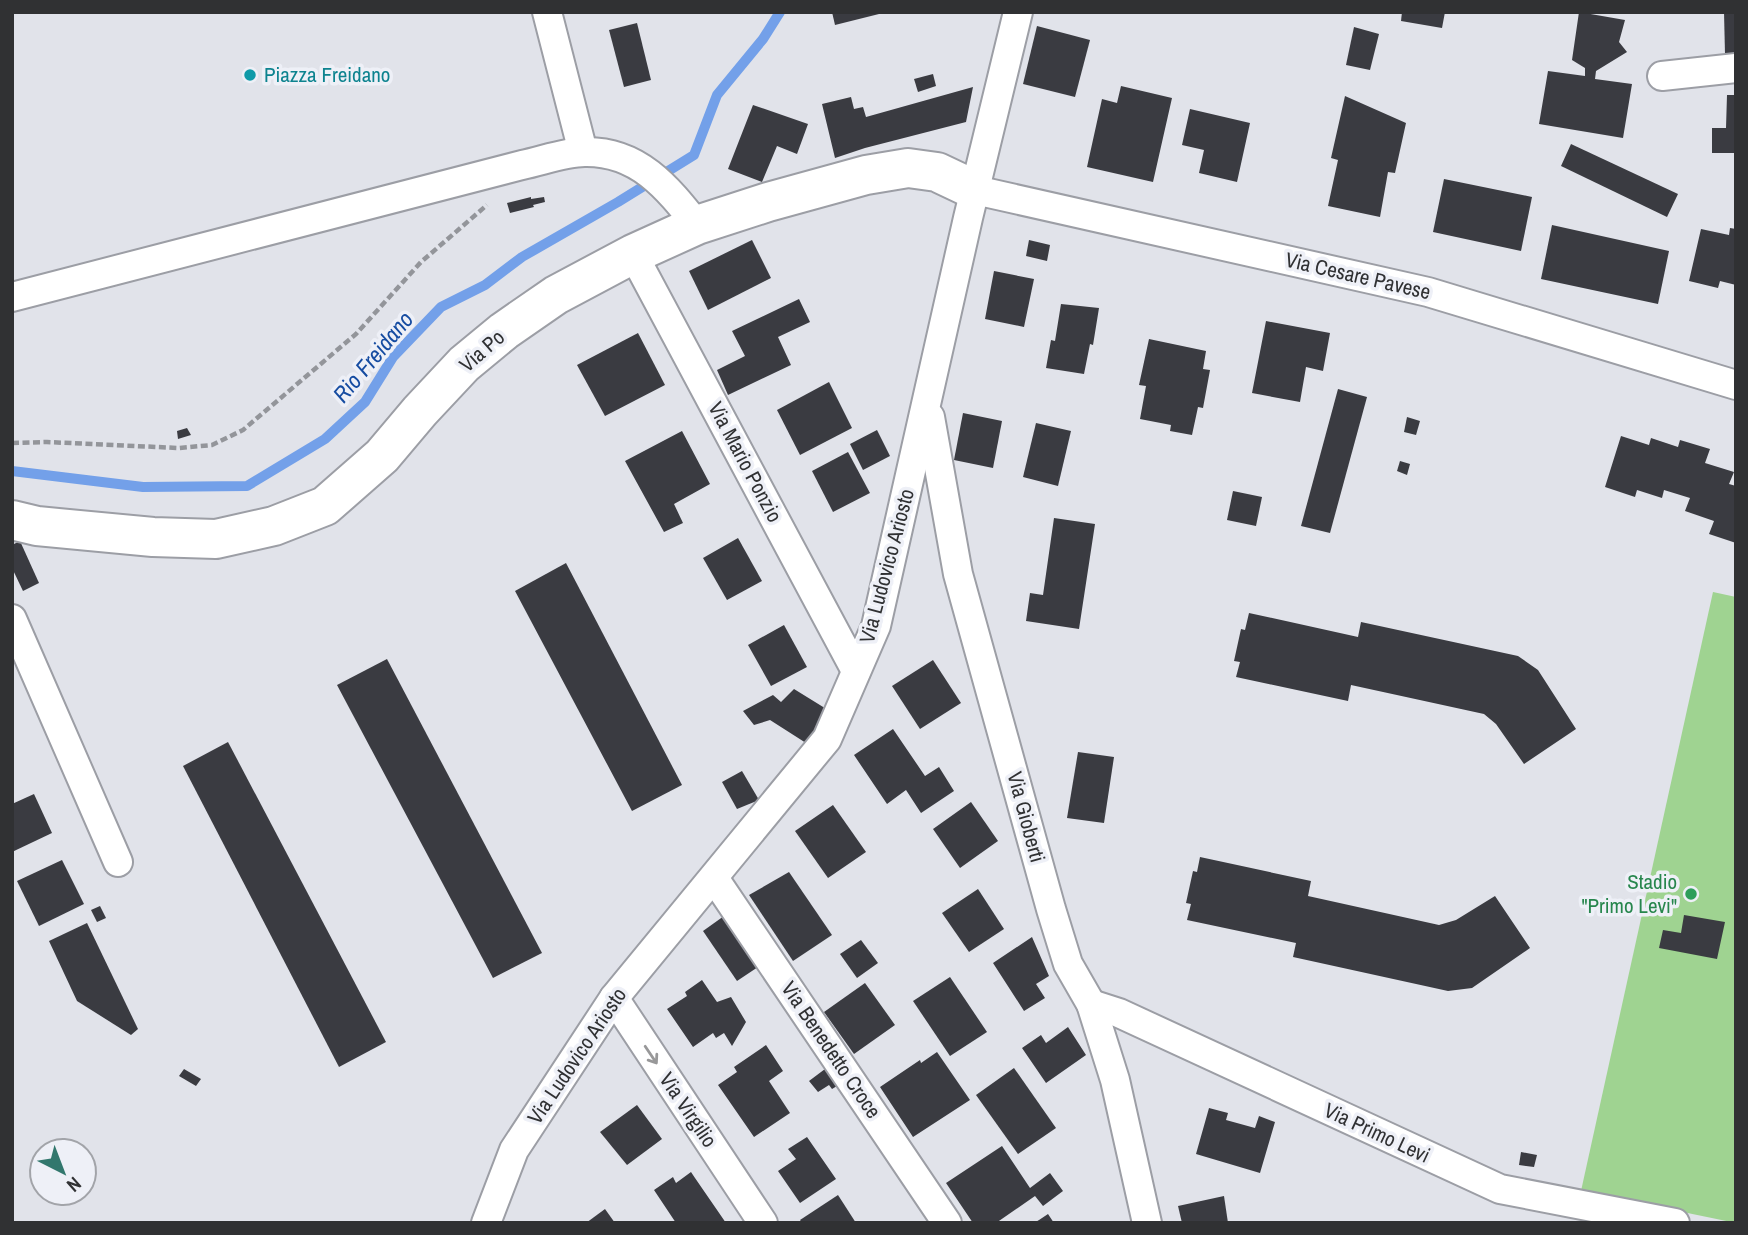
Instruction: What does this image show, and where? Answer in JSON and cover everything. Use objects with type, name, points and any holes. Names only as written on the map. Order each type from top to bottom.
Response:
[{"type":"street","points":[[547,12],[583,152]]},
{"type":"street","name":"Via Ludovico Ariosto","points":[[489,1221],[514,1150],[614,998],[827,739],[876,626],[1018,12]]},
{"type":"street","points":[[1662,76],[1736,68]]},
{"type":"street","points":[[12,297],[522,165],[583,152],[616,156],[636,162],[697,225]]},
{"type":"street","name":"Via Po","points":[[12,520],[37,526],[153,537],[216,538],[274,526],[325,506],[382,456],[464,364],[504,331],[556,295],[633,254],[697,225],[854,178],[908,168],[937,172],[975,190]]},
{"type":"street","name":"Via Cesare Pavese","points":[[975,190],[1427,292],[1736,385]]},
{"type":"street","name":"Via Mario Ponzio","points":[[633,254],[856,671]]},
{"type":"street","name":"Via Gioberti","points":[[928,404],[958,574],[1068,964],[1091,1004],[1115,1080],[1147,1223]]},
{"type":"street","points":[[12,619],[118,862]]},
{"type":"street","name":"Via Benedetto Croce","points":[[714,878],[947,1223]]},
{"type":"street","name":"Via Virgilio","points":[[614,998],[763,1223]]},
{"type":"street","name":"Via Primo Levi","points":[[1091,1004],[1119,1013],[1500,1189],[1675,1223]]},
{"type":"path","points":[[12,443],[179,448],[212,445],[243,430],[356,334],[421,262],[489,205]]},
{"type":"green space","name":"Stadio \"Primo Levi\"","points":[[1713,592],[1736,597],[1736,1223],[1581,1191]]},
{"type":"building","points":[[832,12],[883,12],[883,13],[835,25]]},
{"type":"building","points":[[1402,12],[1445,12],[1442,28],[1401,21]]},
{"type":"building","points":[[1579,12],[1625,20],[1619,42],[1627,52],[1596,71],[1595,79],[1632,84],[1623,138],[1539,124],[1548,71],[1585,76],[1585,68],[1572,60]]},
{"type":"building","points":[[1724,12],[1736,12],[1736,53],[1725,54]]},
{"type":"building","points":[[637,23],[651,80],[624,87],[609,30]]},
{"type":"building","points":[[1037,26],[1090,40],[1075,97],[1023,84]]},
{"type":"building","points":[[1354,27],[1379,34],[1370,70],[1346,65]]},
{"type":"building","points":[[933,74],[936,86],[918,92],[914,79]]},
{"type":"building","points":[[1121,86],[1172,98],[1153,182],[1087,167],[1102,99],[1117,103]]},
{"type":"building","points":[[973,87],[966,122],[835,158],[822,104],[851,97],[854,109],[863,107],[866,117]]},
{"type":"building","points":[[1727,95],[1736,95],[1735,153],[1712,153],[1712,128],[1726,128]]},
{"type":"building","points":[[1345,96],[1406,123],[1395,173],[1388,172],[1380,217],[1328,206],[1338,160],[1331,158]]},
{"type":"building","points":[[753,105],[808,124],[797,154],[777,146],[762,182],[728,169]]},
{"type":"building","points":[[1190,109],[1250,123],[1237,182],[1199,173],[1204,150],[1182,145]]},
{"type":"building","points":[[1571,144],[1678,194],[1667,217],[1561,166]]},
{"type":"building","points":[[1444,179],[1532,197],[1521,251],[1433,232]]},
{"type":"building","points":[[544,197],[545,202],[510,213],[507,203]]},
{"type":"building","points":[[1552,225],[1669,251],[1658,304],[1541,279]]},
{"type":"building","points":[[1730,228],[1736,229],[1736,285],[1720,281],[1718,288],[1689,281],[1701,229],[1729,235]]},
{"type":"building","points":[[752,240],[771,278],[708,310],[689,271]]},
{"type":"building","points":[[1029,240],[1050,245],[1047,261],[1026,256]]},
{"type":"building","points":[[994,271],[1034,279],[1024,327],[985,319]]},
{"type":"building","points":[[799,299],[810,322],[778,337],[791,365],[728,395],[717,370],[745,356],[732,331]]},
{"type":"building","points":[[1061,304],[1099,308],[1093,345],[1090,344],[1084,374],[1046,368],[1051,340],[1055,341]]},
{"type":"building","points":[[1266,321],[1330,333],[1323,371],[1306,367],[1300,402],[1252,393]]},
{"type":"building","points":[[638,333],[665,385],[605,416],[577,365]]},
{"type":"building","points":[[1149,339],[1206,351],[1203,369],[1210,370],[1203,408],[1198,407],[1192,435],[1170,431],[1171,425],[1140,419],[1146,386],[1139,385]]},
{"type":"building","points":[[829,382],[852,428],[800,455],[777,410]]},
{"type":"building","points":[[1338,389],[1367,397],[1330,533],[1301,526]]},
{"type":"building","points":[[963,413],[1002,421],[993,468],[954,460]]},
{"type":"building","points":[[1407,417],[1420,421],[1416,435],[1404,432]]},
{"type":"building","points":[[1036,423],[1071,431],[1058,486],[1023,477]]},
{"type":"building","points":[[187,428],[191,435],[178,439],[177,431]]},
{"type":"building","points":[[877,430],[890,456],[863,470],[850,444]]},
{"type":"building","points":[[682,431],[710,484],[674,504],[683,523],[664,532],[625,461]]},
{"type":"building","points":[[1621,436],[1649,445],[1651,438],[1678,447],[1680,440],[1710,449],[1705,463],[1734,472],[1729,484],[1736,486],[1736,543],[1709,534],[1714,521],[1685,511],[1690,498],[1664,490],[1662,498],[1637,490],[1635,497],[1605,487]]},
{"type":"building","points":[[848,452],[870,493],[833,512],[812,471]]},
{"type":"building","points":[[1400,461],[1410,464],[1407,475],[1397,471]]},
{"type":"building","points":[[1233,491],[1262,497],[1256,526],[1227,520]]},
{"type":"building","points":[[1054,518],[1095,524],[1079,629],[1026,621],[1030,593],[1043,595]]},
{"type":"building","points":[[738,538],[762,581],[727,600],[703,558]]},
{"type":"building","points":[[20,541],[39,583],[23,591],[12,568],[12,545]]},
{"type":"building","points":[[566,563],[682,785],[632,811],[515,591]]},
{"type":"building","points":[[1249,613],[1358,637],[1361,622],[1518,656],[1538,670],[1576,729],[1524,764],[1496,724],[1484,714],[1351,685],[1348,701],[1236,677],[1240,662],[1234,661],[1241,629],[1245,630]]},
{"type":"building","points":[[784,625],[807,667],[771,686],[748,645]]},
{"type":"building","points":[[387,659],[542,953],[493,978],[337,685]]},
{"type":"building","points":[[933,660],[961,703],[920,729],[892,686]]},
{"type":"building","points":[[794,689],[828,710],[806,743],[770,720],[754,725],[743,711],[773,695],[781,702]]},
{"type":"building","points":[[893,729],[925,776],[939,767],[954,791],[921,813],[906,790],[887,804],[854,755]]},
{"type":"building","points":[[228,742],[386,1042],[339,1067],[183,766]]},
{"type":"building","points":[[1078,752],[1114,757],[1104,823],[1067,818]]},
{"type":"building","points":[[742,771],[759,800],[737,809],[722,782]]},
{"type":"building","points":[[34,794],[52,833],[12,852],[12,804]]},
{"type":"building","points":[[971,802],[998,841],[960,868],[933,829]]},
{"type":"building","points":[[833,805],[866,852],[828,878],[795,831]]},
{"type":"building","points":[[1200,857],[1311,881],[1308,896],[1439,925],[1456,920],[1495,896],[1530,948],[1472,988],[1448,991],[1293,957],[1296,943],[1187,920],[1191,904],[1186,903],[1193,871],[1197,872]]},
{"type":"building","points":[[62,860],[84,904],[39,926],[17,881]]},
{"type":"building","points":[[789,872],[832,935],[793,961],[749,895]]},
{"type":"building","points":[[978,889],[1004,929],[969,952],[942,913]]},
{"type":"building","points":[[100,906],[106,918],[97,922],[91,910]]},
{"type":"building","points":[[1684,915],[1725,922],[1717,959],[1659,948],[1663,930],[1681,933]]},
{"type":"building","points":[[724,916],[758,967],[737,981],[703,931]]},
{"type":"building","points":[[87,923],[138,1029],[131,1035],[77,1001],[49,941]]},
{"type":"building","points":[[1032,937],[1049,976],[1036,984],[1045,998],[1024,1011],[993,963]]},
{"type":"building","points":[[861,940],[878,963],[857,978],[840,954]]},
{"type":"building","points":[[950,977],[987,1032],[950,1056],[913,1001]]},
{"type":"building","points":[[702,980],[717,1002],[731,997],[746,1022],[732,1046],[724,1033],[716,1038],[713,1033],[693,1047],[667,1009],[687,996],[685,992]]},
{"type":"building","points":[[865,983],[895,1025],[854,1054],[824,1012]]},
{"type":"building","points":[[1068,1027],[1086,1055],[1046,1083],[1022,1048],[1041,1035],[1046,1043]]},
{"type":"building","points":[[766,1045],[783,1071],[769,1081],[790,1113],[754,1137],[718,1085],[737,1072],[734,1067]]},
{"type":"building","points":[[937,1052],[970,1100],[913,1137],[880,1087]]},
{"type":"building","points":[[1014,1068],[1056,1128],[1018,1154],[976,1095]]},
{"type":"building","points":[[184,1069],[201,1079],[196,1086],[179,1076]]},
{"type":"building","points":[[825,1069],[837,1086],[832,1089],[829,1085],[818,1092],[809,1081]]},
{"type":"building","points":[[637,1105],[662,1139],[627,1165],[600,1132]]},
{"type":"building","points":[[1209,1108],[1228,1113],[1226,1120],[1255,1128],[1259,1116],[1275,1122],[1260,1173],[1196,1154]]},
{"type":"building","points":[[807,1137],[836,1179],[800,1203],[778,1171],[796,1159],[788,1149]]},
{"type":"building","points":[[1002,1146],[1030,1188],[1050,1173],[1063,1191],[1043,1206],[1035,1196],[996,1223],[973,1223],[946,1183]]},
{"type":"building","points":[[1521,1152],[1537,1155],[1534,1167],[1519,1165]]},
{"type":"building","points":[[691,1172],[726,1223],[676,1223],[654,1190],[673,1177],[676,1183]]},
{"type":"building","points":[[838,1195],[856,1223],[802,1223],[800,1220]]},
{"type":"building","points":[[1224,1196],[1228,1223],[1182,1223],[1178,1206]]},
{"type":"building","points":[[605,1209],[615,1223],[586,1223]]},
{"type":"building","points":[[1048,1214],[1054,1223],[1034,1223],[1039,1220]]},
{"type":"waterway","name":"Rio Freidano","points":[[12,471],[143,487],[247,486],[325,439],[365,402],[393,357],[441,307],[485,285],[522,257],[694,155],[717,95],[763,39],[780,12]]},
{"type":"place","name":"Piazza Freidano","points":[[250,75]]},
{"type":"place","name":"Stadio \"Primo Levi\"","points":[[1691,894]]}]
